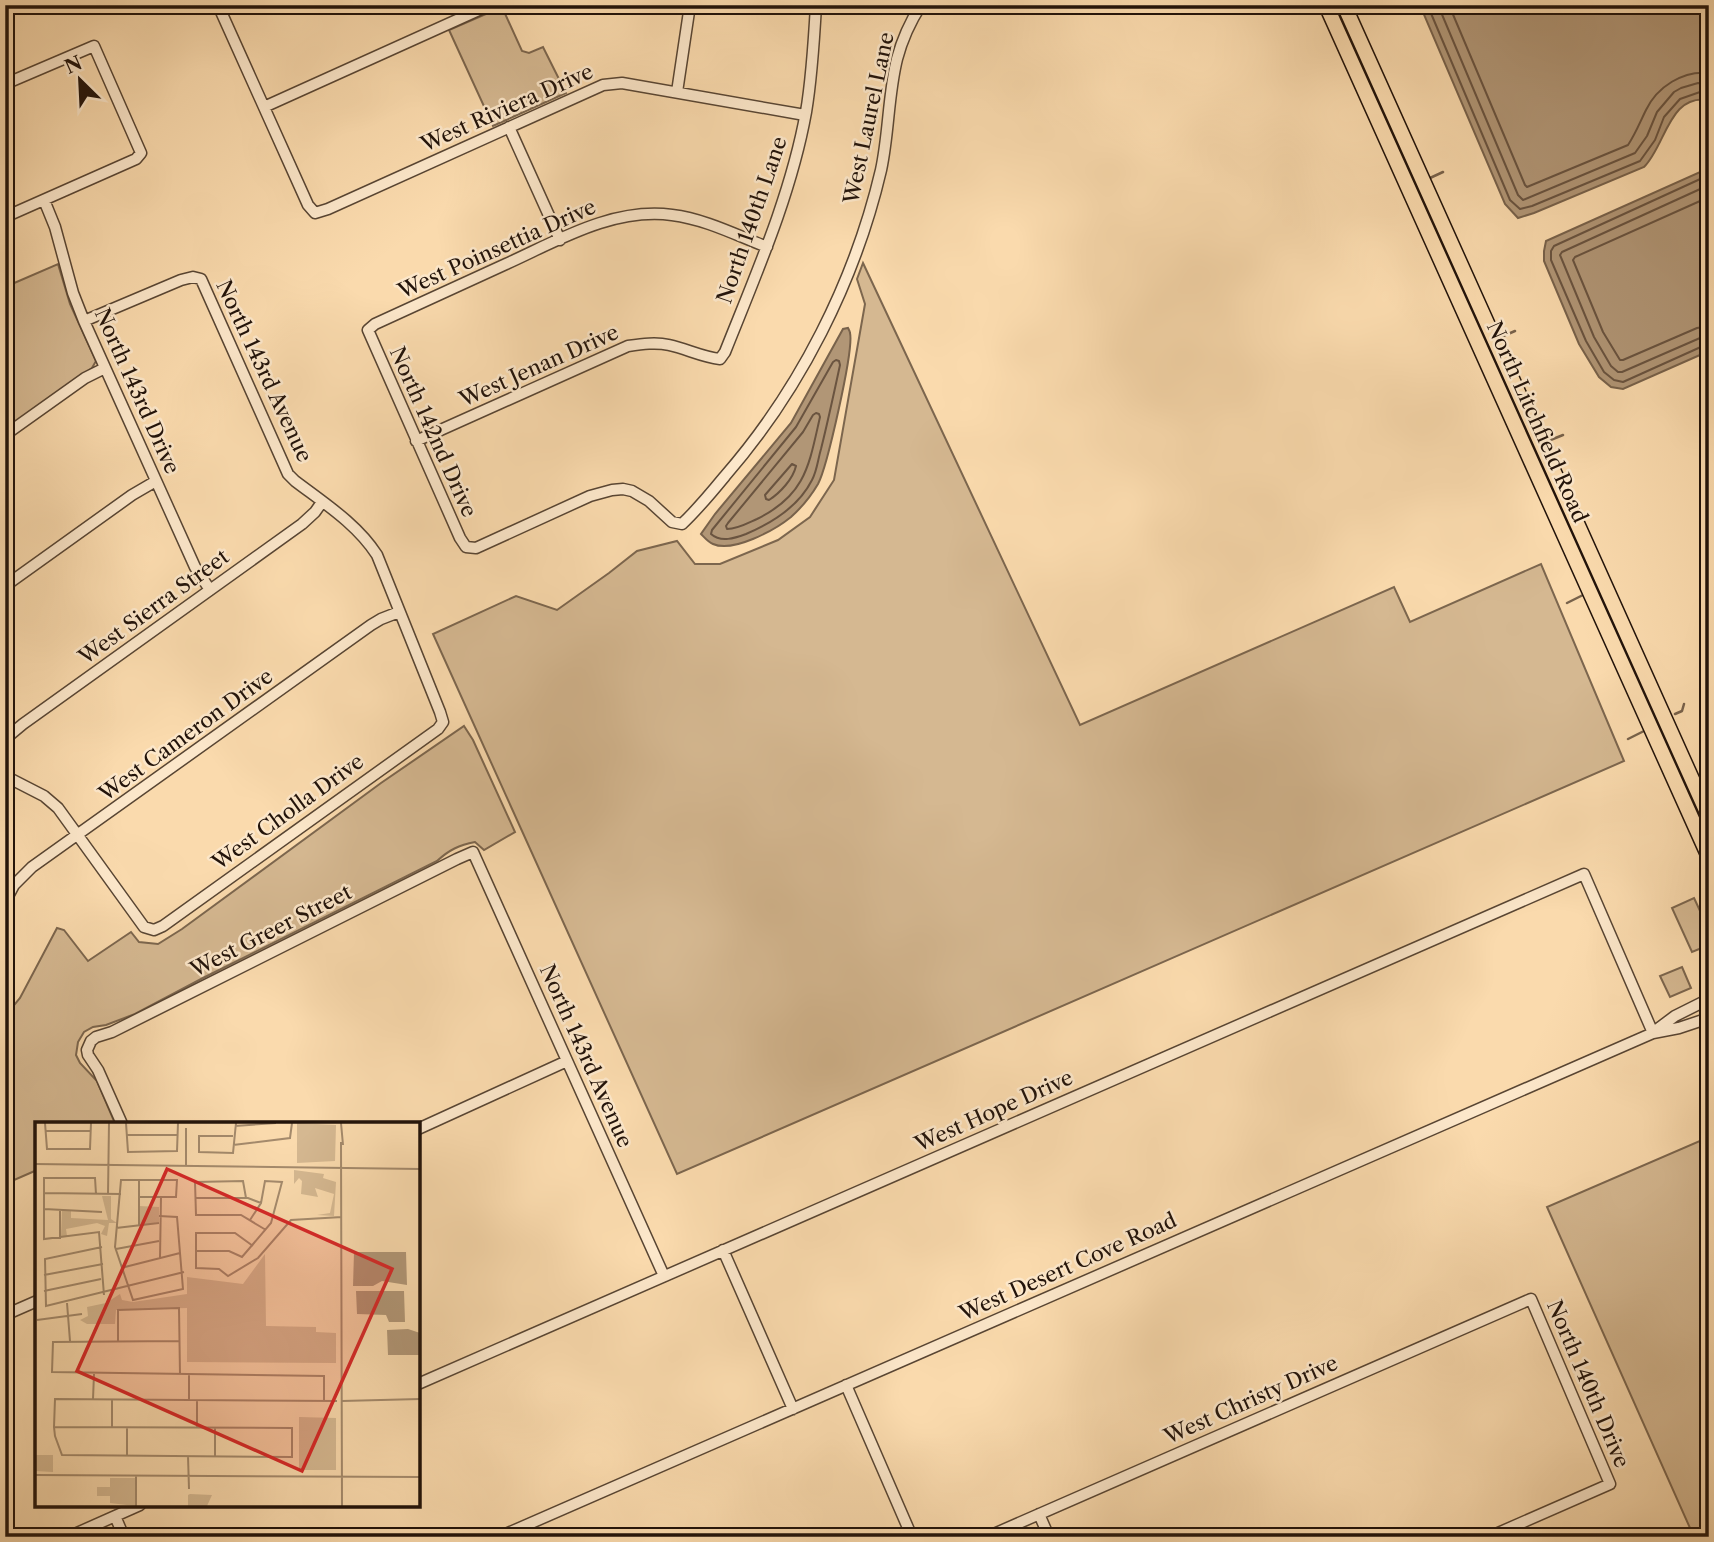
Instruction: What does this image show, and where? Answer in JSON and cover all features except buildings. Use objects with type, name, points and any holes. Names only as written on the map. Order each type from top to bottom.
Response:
[{"type":"main road","name":"North Litchfield Road","points":[[1326,5],[1709,857]]},
{"type":"main road","name":"North Litchfield Road","points":[[1344,5],[1709,817]]},
{"type":"main road","points":[[1544,491],[1559,484]]},
{"type":"main road","points":[[1598,610],[1610,621],[1645,698],[1660,708]]},
{"type":"street","points":[[218,5],[264,107],[489,5]]},
{"type":"street","points":[[677,92],[691,5]]},
{"type":"street","name":"North 140th Lane","points":[[720,359],[767,247],[786,192],[805,115],[816,5]]},
{"type":"street","name":"West Laurel Lane","points":[[466,547],[476,548],[590,496],[612,490],[632,491],[649,500],[672,522],[682,524],[734,466],[763,429],[802,367],[848,271],[881,168],[897,61],[905,35],[920,5]]},
{"type":"street","points":[[5,84],[93,46],[141,153],[136,159],[5,217]]},
{"type":"street","name":"West Riviera Drive","points":[[264,107],[308,205],[315,213],[603,85],[622,83],[805,115]]},
{"type":"street","points":[[509,127],[560,240]]},
{"type":"street","name":"North 143rd Drive","points":[[44,200],[84,321],[195,567],[210,590]]},
{"type":"street","name":"West Poinsettia Drive","points":[[368,330],[375,324],[560,240],[607,221],[634,215],[671,214],[696,220],[767,247]]},
{"type":"street","name":"North 143rd Avenue","points":[[84,321],[181,280],[193,277],[201,279],[288,474],[355,528],[370,545],[382,567],[443,722]]},
{"type":"street","name":"North 142nd Drive","points":[[368,330],[466,547]]},
{"type":"street","name":"West Jenan Drive","points":[[416,441],[628,346],[664,344],[707,358],[720,359]]},
{"type":"street","points":[[5,435],[85,378],[105,368]]},
{"type":"street","points":[[5,586],[132,495],[156,481]]},
{"type":"street","name":"West Sierra Street","points":[[5,739],[302,524],[322,502]]},
{"type":"street","name":"West Cameron Drive","points":[[5,902],[14,885],[32,867],[371,625],[399,612]]},
{"type":"street","name":"West Cholla Drive","points":[[78,835],[144,927],[154,930],[438,729],[443,722]]},
{"type":"street","points":[[5,776],[52,803],[78,835]]},
{"type":"street","name":"North 143rd Avenue","points":[[473,852],[664,1276]]},
{"type":"street","name":"West Greer Street","points":[[121,1122],[98,1070],[88,1055],[88,1046],[96,1037],[112,1032],[473,852]]},
{"type":"street","name":"West Hope Drive","points":[[420,1383],[1584,874],[1653,1033]]},
{"type":"street","name":"West Desert Cove Road","points":[[1653,1033],[1675,1016],[1709,999]]},
{"type":"street","name":"West Desert Cove Road","points":[[499,1537],[1653,1033],[1709,1018]]},
{"type":"street","points":[[420,1128],[567,1061]]},
{"type":"street","points":[[723,1250],[793,1409]]},
{"type":"street","name":"North 140th Drive","points":[[1489,1537],[1610,1484],[1531,1299]]},
{"type":"street","name":"West Christy Drive","points":[[987,1537],[1531,1299]]},
{"type":"street","points":[[5,1315],[35,1302]]},
{"type":"street","points":[[846,1385],[912,1537]]},
{"type":"street","points":[[68,1537],[136,1507]]},
{"type":"street","points":[[1039,1514],[1049,1537]]},
{"type":"street","points":[[116,1516],[124,1537]]},
{"type":"shaded area","points":[[502,7],[522,51],[529,53],[543,47],[566,93],[493,126],[449,30]]},
{"type":"shaded area","points":[[863,263],[1080,725],[1394,587],[1410,622],[1541,564],[1624,761],[677,1174],[433,634],[516,596],[557,610],[637,551],[677,541],[695,564],[720,564],[778,540],[810,517],[834,480],[865,304],[857,279]]},
{"type":"shaded area","points":[[58,264],[70,304],[96,361],[92,368],[5,430],[5,287]]},
{"type":"shaded area","points":[[464,726],[515,832],[484,850],[475,842],[454,848],[437,861],[135,1014],[84,1032],[78,1042],[76,1055],[97,1081],[114,1122],[35,1122],[35,1171],[5,1184],[5,1016],[20,998],[57,928],[64,930],[88,961],[131,932],[139,942],[158,944]]},
{"type":"shaded area","points":[[1694,898],[1709,930],[1709,945],[1692,952],[1672,908]]},
{"type":"shaded area","points":[[1682,967],[1691,988],[1670,997],[1660,976]]},
{"type":"shaded area","points":[[1709,1137],[1709,1537],[1694,1537],[1547,1207]]},
{"type":"water","points":[[1423,5],[1709,5],[1709,100],[1696,100],[1685,104],[1677,112],[1644,167],[1518,218],[1505,204],[1422,10]]},
{"type":"water","points":[[1709,168],[1709,351],[1623,389],[1611,387],[1599,377],[1579,344],[1544,261],[1546,241]]},
{"type":"water","points":[[848,328],[850,344],[844,384],[818,484],[806,502],[791,517],[765,534],[731,545],[721,546],[709,542],[701,534],[791,423],[843,329]]},
{"type":"waterway","points":[[1430,178],[1443,172]]},
{"type":"waterway","points":[[1501,337],[1515,331]]},
{"type":"waterway","points":[[1548,441],[1563,435]]},
{"type":"waterway","points":[[1567,603],[1583,595]]},
{"type":"waterway","points":[[1675,714],[1682,711],[1684,704]]},
{"type":"waterway","points":[[1628,739],[1644,731]]},
{"type":"waterway","points":[[1703,785],[1709,782]]}]
